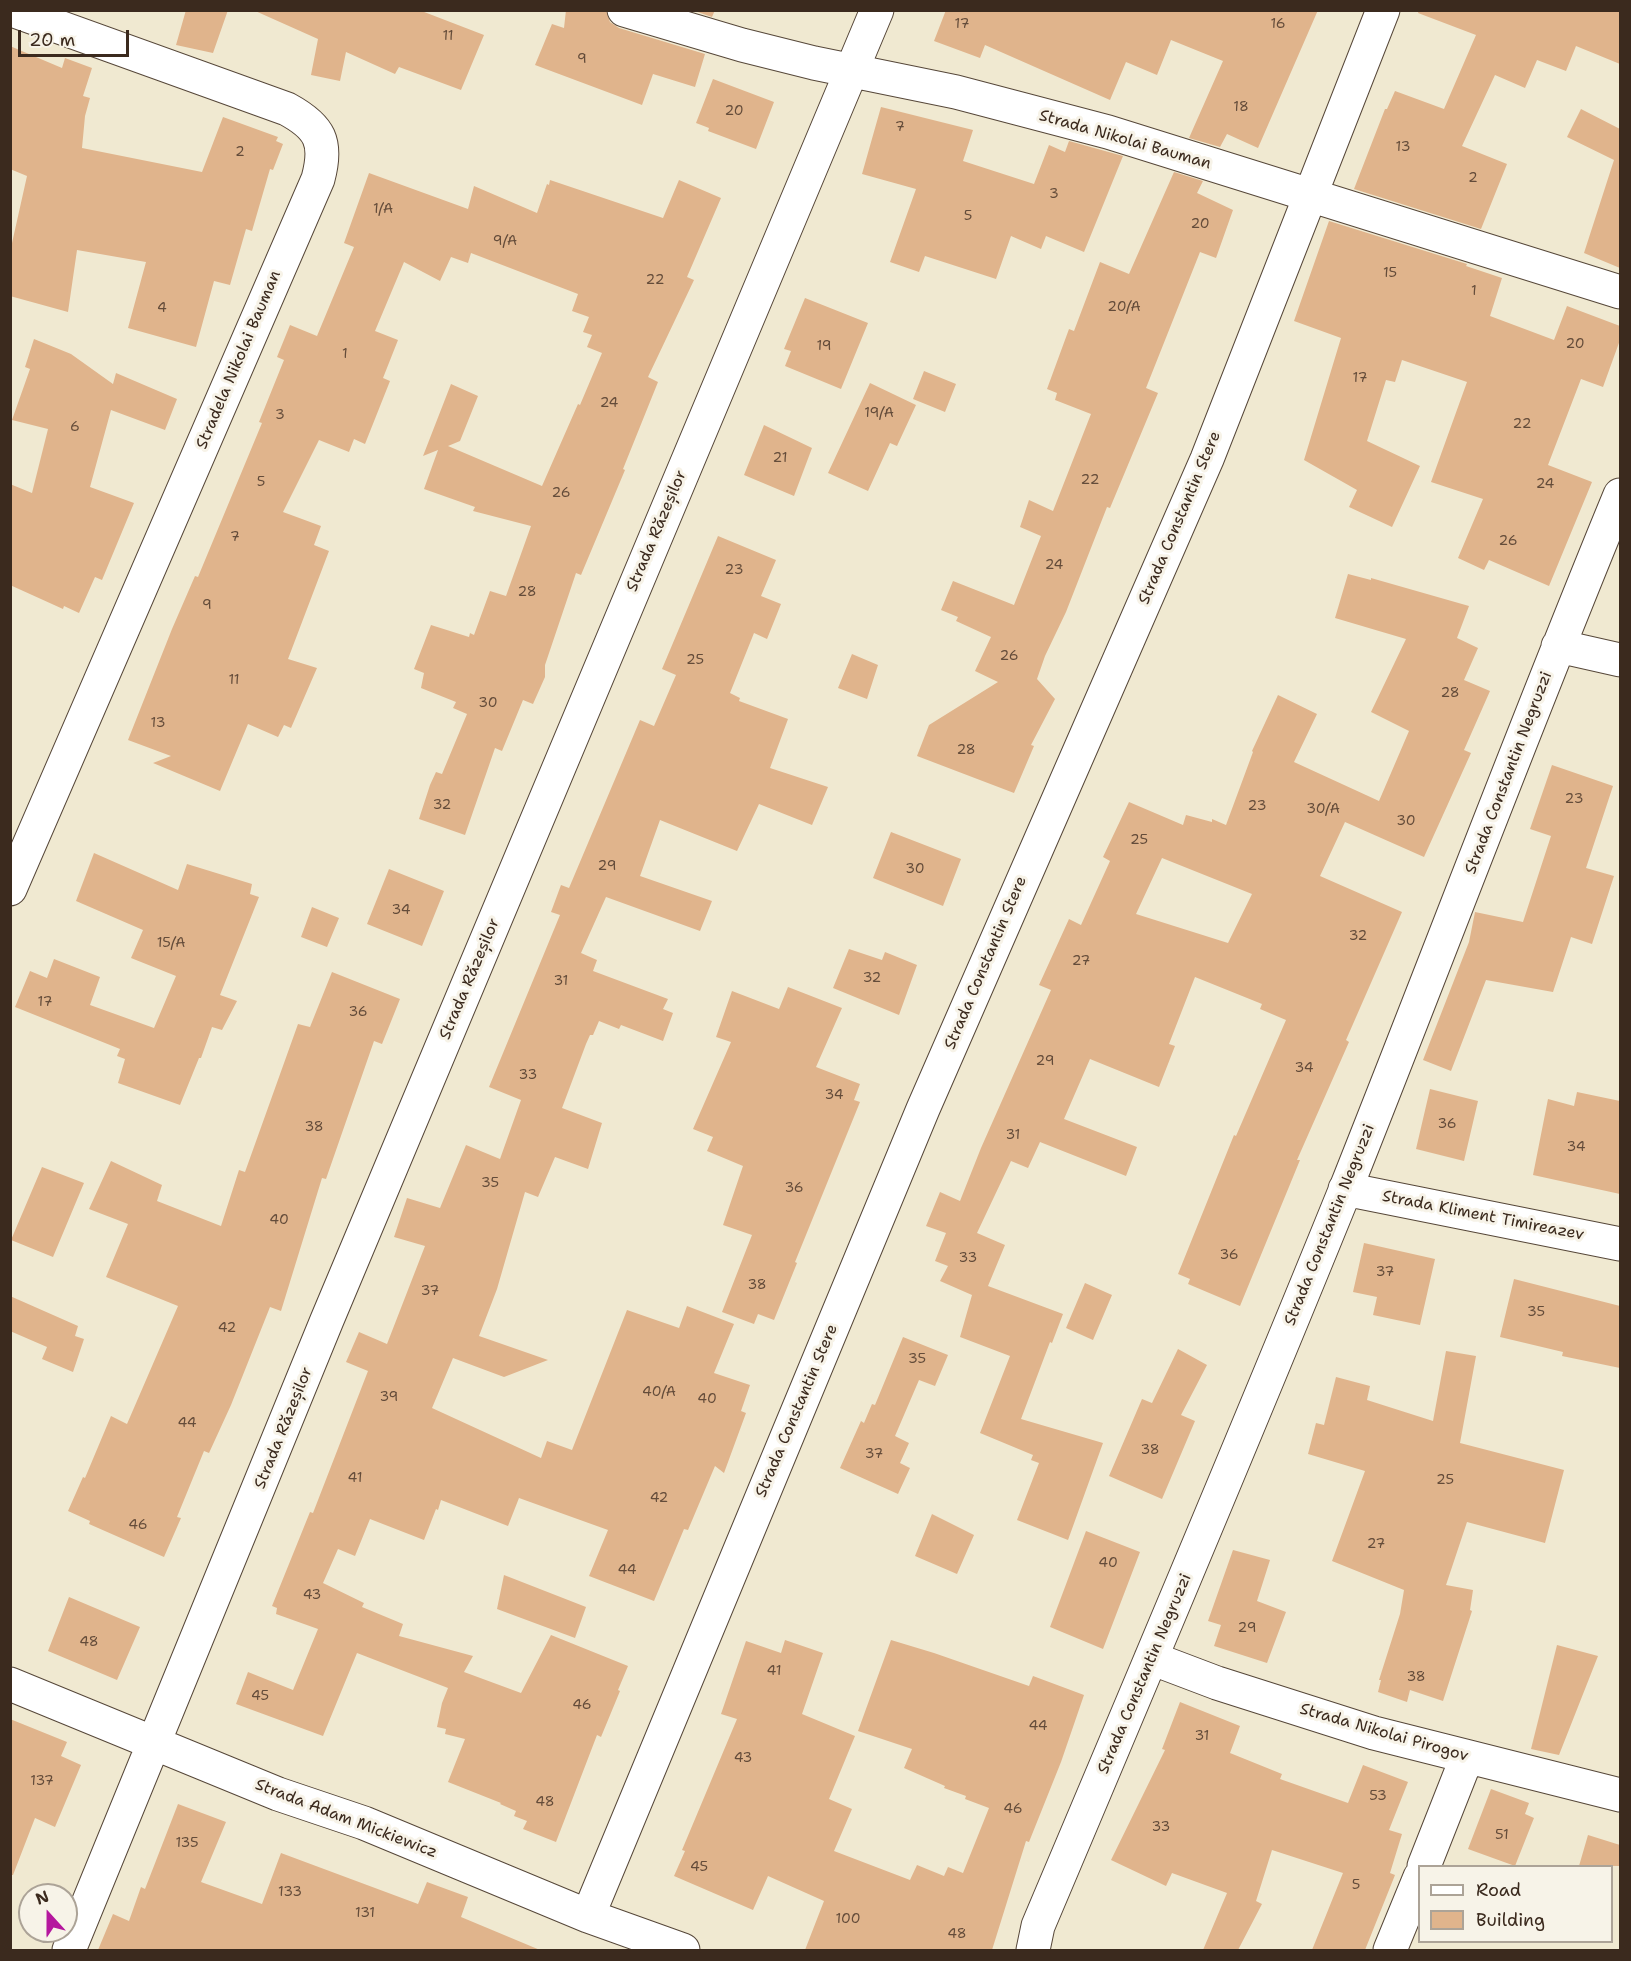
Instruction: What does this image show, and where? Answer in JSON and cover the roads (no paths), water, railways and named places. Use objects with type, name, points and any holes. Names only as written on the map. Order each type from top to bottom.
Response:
[{"type":"street","name":"Stradela Nikolai Bauman","points":[[10,889],[318,179],[323,159],[319,136],[307,120],[287,110],[12,10]]},
{"type":"street","name":"Strada Nikolai Bauman","points":[[624,10],[752,48],[956,92],[1108,132],[1620,292]]},
{"type":"street","name":"Strada Răzeșilor","points":[[69,1950],[327,1320],[877,10]]},
{"type":"street","name":"Strada Constantin Stere","points":[[588,1916],[923,1109],[1207,459],[1383,10]]},
{"type":"street","name":"Strada Constantin Negruzzi","points":[[1033,1950],[1038,1926],[1232,1466],[1345,1189],[1445,939],[1558,646],[1620,495]]},
{"type":"street","points":[[1558,646],[1620,660]]},
{"type":"street","name":"Strada Kliment Timireazev","points":[[1345,1189],[1620,1244]]},
{"type":"street","name":"Strada Nikolai Pirogov","points":[[1151,1659],[1216,1683],[1374,1733],[1620,1795]]},
{"type":"street","name":"Strada Adam Mickiewicz","points":[[10,1684],[278,1794],[364,1823],[588,1916],[683,1950]]},
{"type":"street","points":[[1424,1865],[1467,1757]]},
{"type":"street","points":[[1390,1950],[1418,1880]]}]
